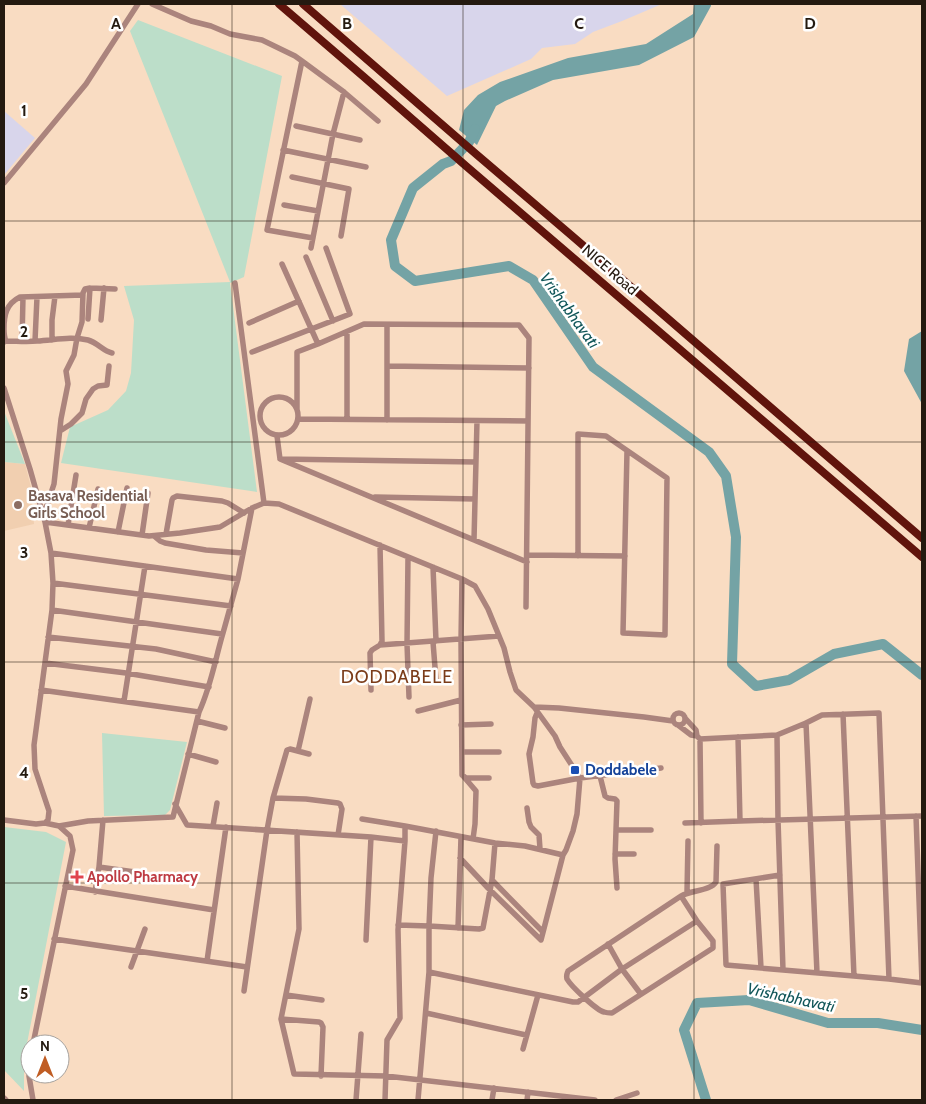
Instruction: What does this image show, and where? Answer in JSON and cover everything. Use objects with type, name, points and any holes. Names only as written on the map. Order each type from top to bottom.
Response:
[{"type":"highway","name":"NICE Road","points":[[279,4],[922,557]]},
{"type":"highway","name":"NICE Road","points":[[303,4],[922,538]]},
{"type":"street","points":[[4,183],[86,84],[138,4]]},
{"type":"street","points":[[152,4],[191,21],[211,26],[230,34],[262,40],[295,56],[344,92],[378,121]]},
{"type":"street","points":[[302,61],[267,230],[313,238]]},
{"type":"street","points":[[312,248],[333,134],[344,92]]},
{"type":"street","points":[[296,126],[360,140]]},
{"type":"street","points":[[283,150],[366,167]]},
{"type":"street","points":[[292,178],[349,189],[341,236]]},
{"type":"street","points":[[284,205],[318,211]]},
{"type":"street","points":[[252,352],[350,314],[326,248]]},
{"type":"street","points":[[306,257],[334,321]]},
{"type":"street","points":[[282,264],[318,344]]},
{"type":"street","points":[[235,284],[264,503]]},
{"type":"street","points":[[88,318],[90,288]]},
{"type":"street","points":[[44,519],[54,484],[68,384],[66,371],[74,355],[82,322],[83,295],[85,289],[90,288],[115,289]]},
{"type":"street","points":[[101,320],[104,288]]},
{"type":"street","points":[[83,295],[23,297],[16,299],[5,314],[5,342],[77,338],[94,342],[106,352],[112,353]]},
{"type":"street","points":[[52,340],[55,296]]},
{"type":"street","points":[[22,341],[23,297]]},
{"type":"street","points":[[35,341],[37,297]]},
{"type":"street","points":[[249,323],[299,301]]},
{"type":"street","points":[[297,409],[292,402],[281,397],[272,398],[264,404],[261,410],[262,426],[271,434],[277,436],[286,435],[297,424],[299,419],[297,409],[297,352],[364,324],[519,325],[529,338],[526,607]]},
{"type":"street","points":[[387,324],[387,420]]},
{"type":"street","points":[[347,332],[347,419]]},
{"type":"street","points":[[60,431],[82,413],[86,399],[93,389],[98,386],[107,385],[109,366]]},
{"type":"street","points":[[387,366],[529,368]]},
{"type":"street","points":[[4,388],[30,469],[52,553],[52,610],[34,739],[37,775],[49,811],[48,820],[45,823]]},
{"type":"street","points":[[251,402],[257,401],[264,404]]},
{"type":"street","points":[[299,419],[528,421]]},
{"type":"street","points":[[474,540],[477,421]]},
{"type":"street","points":[[255,433],[261,433],[266,430]]},
{"type":"street","points":[[578,556],[578,434],[606,436],[667,478],[665,635],[623,633],[626,450]]},
{"type":"street","points":[[277,436],[280,460]]},
{"type":"street","points":[[280,460],[476,462]]},
{"type":"street","points":[[280,460],[474,540],[527,558],[625,556]]},
{"type":"street","points":[[68,525],[76,475]]},
{"type":"street","points":[[118,532],[127,488]]},
{"type":"street","points":[[89,528],[98,490]]},
{"type":"street","points":[[142,535],[148,493]]},
{"type":"street","points":[[166,534],[172,500],[177,496],[222,501],[244,513]]},
{"type":"street","points":[[370,497],[475,499]]},
{"type":"street","points":[[44,519],[68,525],[154,536],[220,527],[264,503],[278,504],[408,556],[475,586],[488,609],[504,648],[516,690],[536,710],[580,778],[577,814],[573,831],[566,850],[562,855],[541,940],[460,858]]},
{"type":"street","points":[[4,820],[59,826],[88,821],[173,816],[199,712],[209,687],[238,579],[252,508]]},
{"type":"street","points":[[154,536],[165,543],[206,550],[243,553]]},
{"type":"street","points":[[380,545],[382,641],[380,645]]},
{"type":"street","points":[[52,553],[238,579]]},
{"type":"street","points":[[408,556],[407,644],[409,698]]},
{"type":"street","points":[[124,701],[145,566]]},
{"type":"street","points":[[433,567],[436,680]]},
{"type":"street","points":[[462,579],[462,775],[476,791],[473,839]]},
{"type":"street","points":[[53,583],[231,606]]},
{"type":"street","points":[[52,610],[222,634]]},
{"type":"street","points":[[371,690],[370,653],[380,645],[499,636]]},
{"type":"street","points":[[48,637],[156,649],[216,662]]},
{"type":"street","points":[[45,663],[209,687]]},
{"type":"street","points":[[41,690],[199,712]]},
{"type":"street","points":[[298,751],[310,699]]},
{"type":"street","points":[[418,711],[461,700]]},
{"type":"street","points":[[536,710],[559,708],[644,717],[675,723],[683,723],[685,718]]},
{"type":"street","points":[[536,710],[529,754],[533,784],[535,786],[580,778],[660,768]]},
{"type":"street","points":[[701,822],[699,737],[696,730],[685,718],[677,713],[673,717],[675,723],[692,735],[699,737],[738,737],[777,734],[822,715],[878,713],[889,979]]},
{"type":"street","points":[[843,714],[854,976]]},
{"type":"street","points":[[197,721],[225,728]]},
{"type":"street","points":[[806,723],[817,973]]},
{"type":"street","points":[[462,725],[491,724]]},
{"type":"street","points":[[777,734],[783,970]]},
{"type":"street","points":[[738,737],[740,821]]},
{"type":"street","points":[[244,991],[273,798],[287,750],[290,749],[309,754]]},
{"type":"street","points":[[462,752],[499,752]]},
{"type":"street","points":[[188,754],[216,762]]},
{"type":"street","points":[[600,776],[605,796],[617,801],[616,854],[618,888]]},
{"type":"street","points":[[464,777],[490,778]]},
{"type":"street","points":[[273,798],[306,799],[340,804],[342,809],[338,835]]},
{"type":"street","points":[[213,826],[217,803]]},
{"type":"street","points":[[175,804],[187,825],[371,837],[405,841]]},
{"type":"street","points":[[527,808],[529,822],[539,835],[540,849]]},
{"type":"street","points":[[685,823],[919,816],[922,983],[726,965],[723,884],[780,875]]},
{"type":"street","points":[[362,819],[495,843],[525,846],[562,855]]},
{"type":"street","points":[[95,892],[103,820]]},
{"type":"street","points":[[35,1034],[73,850],[70,836],[59,826]]},
{"type":"street","points":[[384,1100],[387,1040],[400,1018],[398,925],[405,826]]},
{"type":"street","points":[[207,961],[226,827]]},
{"type":"street","points":[[616,830],[651,830]]},
{"type":"street","points":[[297,832],[299,929],[281,1019],[294,1074],[386,1076],[528,1092],[560,1098],[595,1100]]},
{"type":"street","points":[[418,1100],[429,972],[431,878],[436,832]]},
{"type":"street","points":[[366,940],[371,837]]},
{"type":"street","points":[[458,928],[461,837]]},
{"type":"street","points":[[687,892],[688,841]]},
{"type":"street","points":[[398,925],[483,928],[492,880],[495,843]]},
{"type":"street","points":[[681,896],[713,941],[713,948],[609,1013],[599,1010],[568,979],[567,973],[570,969],[687,892],[710,888],[716,884],[717,846]]},
{"type":"street","points":[[616,854],[634,854]]},
{"type":"street","points":[[99,867],[142,873]]},
{"type":"street","points":[[756,879],[761,968]]},
{"type":"street","points":[[492,880],[543,932]]},
{"type":"street","points":[[65,886],[214,910]]},
{"type":"street","points":[[429,972],[578,1002],[622,970],[697,921]]},
{"type":"street","points":[[131,967],[145,929]]},
{"type":"street","points":[[54,939],[247,967]]},
{"type":"street","points":[[608,944],[622,970],[640,994]]},
{"type":"street","points":[[286,995],[322,1000]]},
{"type":"street","points":[[523,1049],[538,995]]},
{"type":"street","points":[[426,1013],[526,1035]]},
{"type":"street","points":[[281,1019],[315,1021],[321,1023],[324,1027],[321,1076]]},
{"type":"street","points":[[356,1100],[361,1034]]},
{"type":"street","points":[[30,1084],[33,1100]]},
{"type":"street","points":[[492,1100],[494,1088]]},
{"type":"street","points":[[527,1100],[528,1092]]},
{"type":"street","points":[[619,1100],[637,1093]]},
{"type":"shaded area","points":[[340,4],[662,4],[593,32],[575,44],[542,48],[531,59],[447,96]]},
{"type":"shaded area","points":[[4,111],[35,138],[4,175]]},
{"type":"shaded area","name":"Basava Residential Girls School","points":[[4,462],[25,464],[31,487],[34,524],[4,531]]},
{"type":"green space","points":[[138,20],[282,76],[244,277],[230,283],[257,492],[61,463],[70,427],[108,410],[126,391],[131,373],[134,320],[124,286],[230,282],[130,31]]},
{"type":"green space","points":[[4,411],[25,464],[4,462]]},
{"type":"green space","points":[[102,733],[187,742],[170,810],[165,815],[104,816]]},
{"type":"green space","points":[[4,827],[46,832],[66,842],[29,1034],[20,1034],[20,1084],[24,1084],[24,1091],[4,1070]]},
{"type":"water","points":[[694,4],[711,4],[711,6],[694,37],[639,65],[553,80],[505,101],[496,106],[477,145],[459,130],[464,110],[478,95],[500,82],[568,58],[646,44],[693,14]]},
{"type":"water","points":[[922,331],[922,404],[904,371],[909,339]]},
{"type":"waterway","name":"Vrishabhavati","points":[[475,129],[469,142],[451,161],[443,164],[413,188],[391,240],[395,266],[415,281],[509,266],[533,280],[593,367],[709,452],[726,476],[736,537],[732,664],[756,686],[789,680],[834,654],[883,644],[922,675]]},
{"type":"waterway","name":"Vrishabhavati","points":[[706,1100],[684,1030],[697,1003],[749,1000],[828,1023],[878,1023],[922,1030]]},
{"type":"place","name":"Basava Residential Girls School","points":[[18,505]]},
{"type":"place","name":"Doddabele","points":[[575,770]]},
{"type":"place","name":"Apollo Pharmacy","points":[[77,877]]},
{"type":"district","name":"DODDABELE","points":[[397,677]]}]
